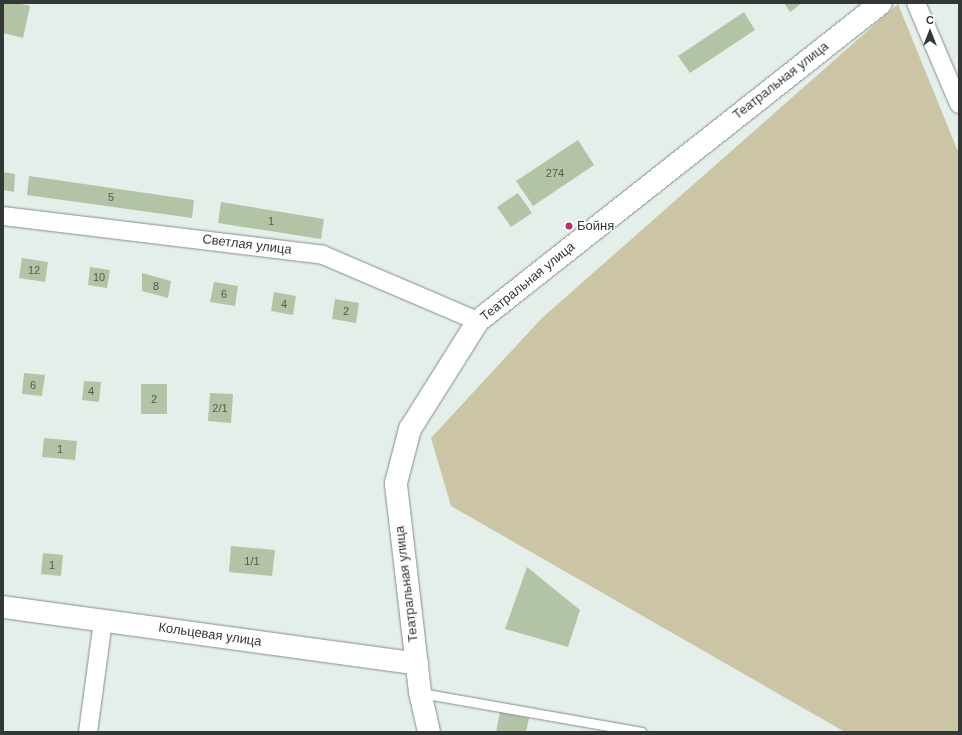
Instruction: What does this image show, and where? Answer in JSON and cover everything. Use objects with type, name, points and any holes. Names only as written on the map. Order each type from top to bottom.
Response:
[{"type":"main road","name":"Театральная улица","points":[[429,732],[420,692],[396,483],[410,429],[478,322],[881,3]]},
{"type":"main road","name":"Кольцевая улица","points":[[3,607],[417,664]]},
{"type":"street","points":[[916,3],[959,104]]},
{"type":"street","name":"Светлая улица","points":[[3,216],[323,255],[478,322]]},
{"type":"street","points":[[88,732],[103,621]]},
{"type":"lane","points":[[420,692],[642,732]]},
{"type":"shaded area","points":[[898,4],[959,154],[959,732],[845,732],[451,506],[431,438],[542,318]]},
{"type":"building","points":[[3,3],[17,3],[30,6],[23,38],[3,33]]},
{"type":"building","points":[[784,3],[802,3],[790,12]]},
{"type":"building","points":[[744,12],[755,30],[690,73],[678,56]]},
{"type":"building","points":[[578,140],[594,165],[533,206],[516,181]]},
{"type":"building","points":[[3,172],[15,174],[14,192],[3,190]]},
{"type":"building","points":[[29,176],[194,200],[192,218],[27,195]]},
{"type":"building","points":[[518,193],[532,213],[511,227],[497,207]]},
{"type":"building","points":[[221,202],[324,219],[321,239],[218,223]]},
{"type":"building","points":[[22,258],[48,262],[45,282],[19,278]]},
{"type":"building","points":[[90,267],[110,270],[107,288],[88,285]]},
{"type":"building","points":[[142,273],[171,281],[168,298],[142,291]]},
{"type":"building","points":[[214,282],[238,286],[235,306],[210,302]]},
{"type":"building","points":[[274,292],[296,296],[293,315],[271,311]]},
{"type":"building","points":[[335,299],[359,303],[356,323],[332,319]]},
{"type":"building","points":[[24,373],[45,375],[42,396],[22,394]]},
{"type":"building","points":[[84,381],[101,382],[99,402],[82,400]]},
{"type":"building","points":[[141,384],[167,384],[167,414],[141,414]]},
{"type":"building","points":[[210,393],[233,394],[231,423],[208,421]]},
{"type":"building","points":[[44,438],[77,441],[75,460],[42,457]]},
{"type":"building","points":[[231,546],[275,550],[272,576],[229,572]]},
{"type":"building","points":[[43,553],[63,555],[61,576],[41,574]]},
{"type":"building","points":[[527,567],[580,610],[568,647],[505,629]]},
{"type":"building","points":[[500,712],[529,718],[526,732],[496,732]]},
{"type":"place","name":"Бойня","points":[[569,226]]}]
